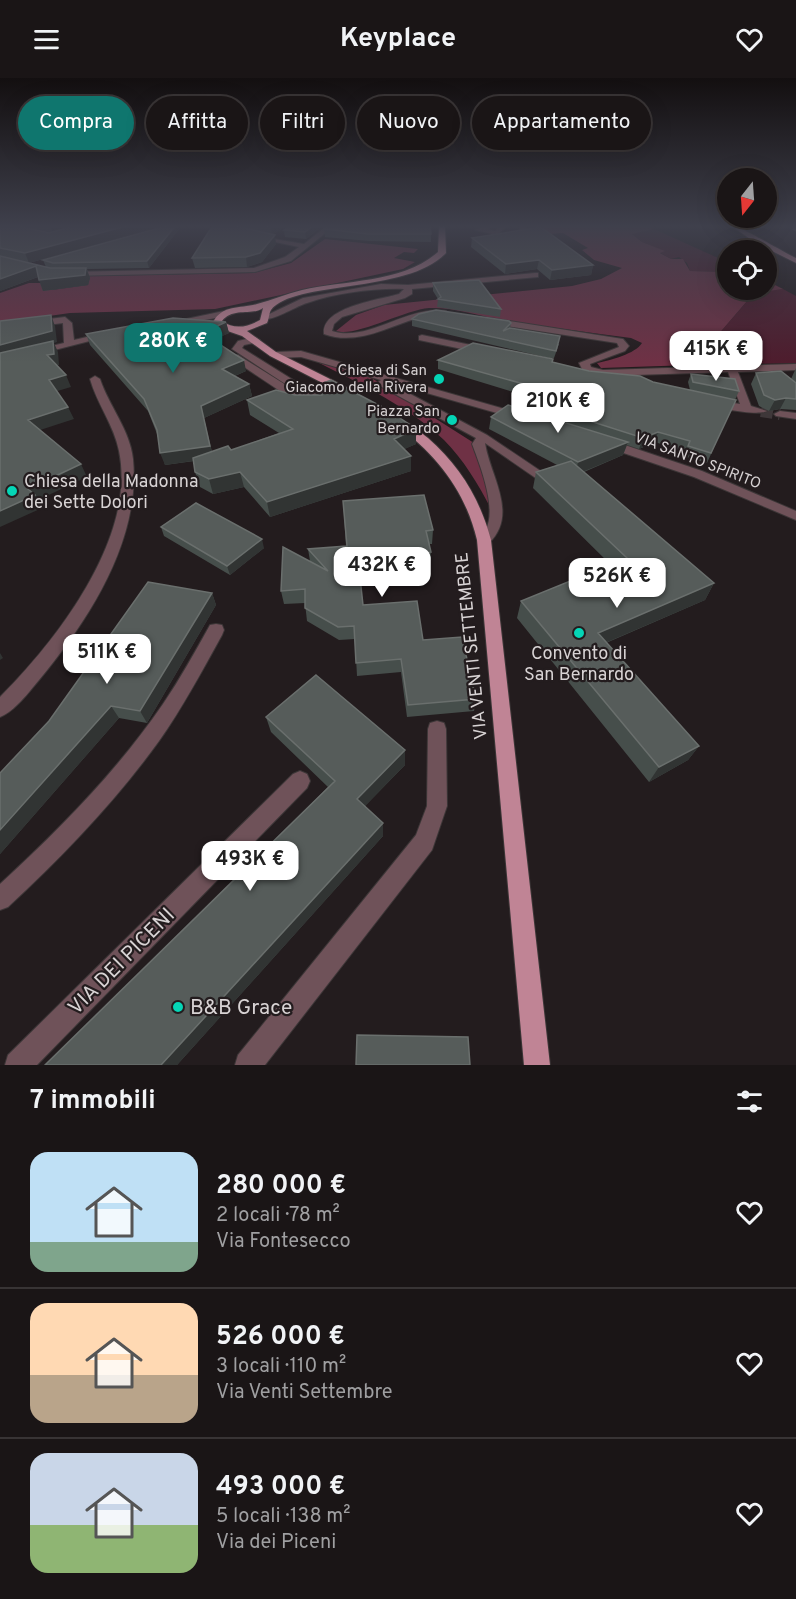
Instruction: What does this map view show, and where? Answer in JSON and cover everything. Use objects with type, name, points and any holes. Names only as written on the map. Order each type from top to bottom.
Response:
[{"type":"main road","points":[[257,326],[225,328],[218,322],[224,314],[276,302],[300,293],[409,271]]},
{"type":"main road","points":[[254,339],[257,326],[276,302]]},
{"type":"main road","points":[[248,309],[265,316]]},
{"type":"main road","points":[[235,329],[254,339],[275,355],[361,399]]},
{"type":"main road","name":"VIA VENTI SETTEMBRE","points":[[387,414],[425,441],[448,463],[471,502],[484,540],[537,1065]]},
{"type":"street","points":[[58,274],[244,271]]},
{"type":"street","points":[[265,316],[312,299],[381,286],[408,287],[535,276]]},
{"type":"street","points":[[408,287],[409,292],[403,297],[368,303],[349,311],[329,326],[327,332],[336,336],[350,336],[422,313],[456,315]]},
{"type":"street","points":[[165,323],[224,314]]},
{"type":"street","points":[[480,319],[608,338],[623,344],[622,349],[580,366],[597,372],[796,367]]},
{"type":"street","points":[[0,328],[64,320],[68,323],[69,344]]},
{"type":"street","points":[[194,320],[218,322]]},
{"type":"street","points":[[0,361],[122,331]]},
{"type":"street","points":[[422,338],[498,353]]},
{"type":"street","points":[[235,357],[308,405],[319,405],[318,400],[237,349],[241,343],[254,339]]},
{"type":"street","points":[[275,355],[296,353],[530,420]]},
{"type":"street","points":[[770,368],[783,381]]},
{"type":"street","points":[[732,369],[747,409]]},
{"type":"street","points":[[622,373],[640,383]]},
{"type":"street","points":[[372,374],[379,381],[483,437],[545,478]]},
{"type":"street","points":[[0,709],[69,628],[108,560],[118,531],[125,501],[127,458],[123,440],[95,379]]},
{"type":"street","points":[[705,401],[761,411]]},
{"type":"street","points":[[780,414],[796,416]]},
{"type":"street","points":[[483,437],[478,444],[488,472],[496,511],[493,530],[484,540]]},
{"type":"street","name":"VIA SANTO SPIRITO","points":[[596,440],[698,474],[796,516]]},
{"type":"street","points":[[0,899],[58,842],[141,750],[171,709],[216,630]]},
{"type":"street","points":[[248,1065],[424,842],[437,806],[437,729]]},
{"type":"street","name":"VIA DEI PICENI","points":[[18,1065],[300,781]]},
{"type":"shaded area","points":[[260,271],[393,271],[215,309],[70,313],[0,323],[0,293],[29,283],[41,283],[52,290],[88,285],[90,276]]},
{"type":"shaded area","points":[[616,271],[717,272],[717,300],[748,300],[692,365],[601,368],[597,363],[628,353],[642,343],[631,338],[502,320],[447,309],[429,308],[406,313],[355,331],[336,331],[356,315],[384,305],[572,286],[601,279]]},
{"type":"shaded area","points":[[783,289],[796,296],[796,363],[692,365],[748,300],[777,300],[777,290]]},
{"type":"shaded area","points":[[301,354],[359,370],[474,443],[483,467],[491,509],[464,464],[451,447],[430,427],[376,392]]},
{"type":"building","points":[[0,271],[22,271],[0,279]]},
{"type":"building","points":[[37,271],[86,271],[85,275],[39,280]]},
{"type":"building","points":[[479,280],[501,309],[438,299],[441,297],[433,283]]},
{"type":"building","points":[[436,310],[509,321],[511,323],[503,331],[510,328],[560,336],[556,351],[412,319],[419,314]]},
{"type":"building","points":[[51,315],[52,331],[0,345],[0,321]]},
{"type":"building","points":[[173,318],[226,322],[202,333],[244,360],[222,369],[249,384],[201,406],[210,446],[160,453],[157,430],[144,399],[86,334]]},
{"type":"building","points":[[53,341],[54,354],[47,355],[66,375],[49,380],[68,407],[28,420],[81,464],[28,489],[35,495],[0,511],[0,353]]},
{"type":"building","points":[[473,343],[553,359],[552,362],[589,371],[640,376],[653,382],[736,400],[711,453],[688,446],[690,441],[658,432],[643,438],[521,399],[538,388],[438,360]]},
{"type":"building","points":[[781,371],[796,383],[796,399],[775,400],[764,395],[756,373]]},
{"type":"building","points":[[691,374],[735,379],[739,391],[693,382]]},
{"type":"building","points":[[331,380],[388,410],[416,429],[394,439],[411,456],[267,502],[240,472],[209,479],[195,472],[193,458],[228,446],[231,450],[293,429],[247,400],[276,390],[295,395],[322,395],[323,383]]},
{"type":"building","points":[[508,405],[628,442],[578,462],[491,417]]},
{"type":"building","name":"Convento di San Bernardo","points":[[571,461],[714,583],[598,633],[699,746],[659,767],[521,601],[627,558],[536,472]]},
{"type":"building","points":[[424,495],[433,530],[426,531],[431,552],[358,559],[363,605],[417,601],[423,640],[462,637],[476,699],[408,705],[401,659],[356,663],[354,626],[338,627],[305,608],[305,589],[281,591],[283,547],[328,571],[308,549],[347,546],[343,501]]},
{"type":"building","points":[[196,503],[262,539],[227,566],[161,527]]},
{"type":"building","points":[[148,582],[212,593],[140,711],[111,706],[0,830],[0,773],[49,721]]},
{"type":"building","points":[[316,675],[405,750],[357,799],[383,823],[161,1065],[45,1065],[335,781],[266,717]]},
{"type":"building","points":[[357,1035],[468,1037],[470,1065],[356,1065]]},
{"type":"tunnel","points":[[761,411],[780,414]]},
{"type":"place","name":"Chiesa di San Giacomo della Rivera","points":[[439,379]]},
{"type":"place","name":"Piazza San Bernardo","points":[[452,420]]},
{"type":"place","name":"Chiesa della Madonna dei Sette Dolori","points":[[12,491]]},
{"type":"place","name":"Convento di San Bernardo","points":[[579,633]]},
{"type":"place","name":"B&B Grace","points":[[178,1007]]}]
